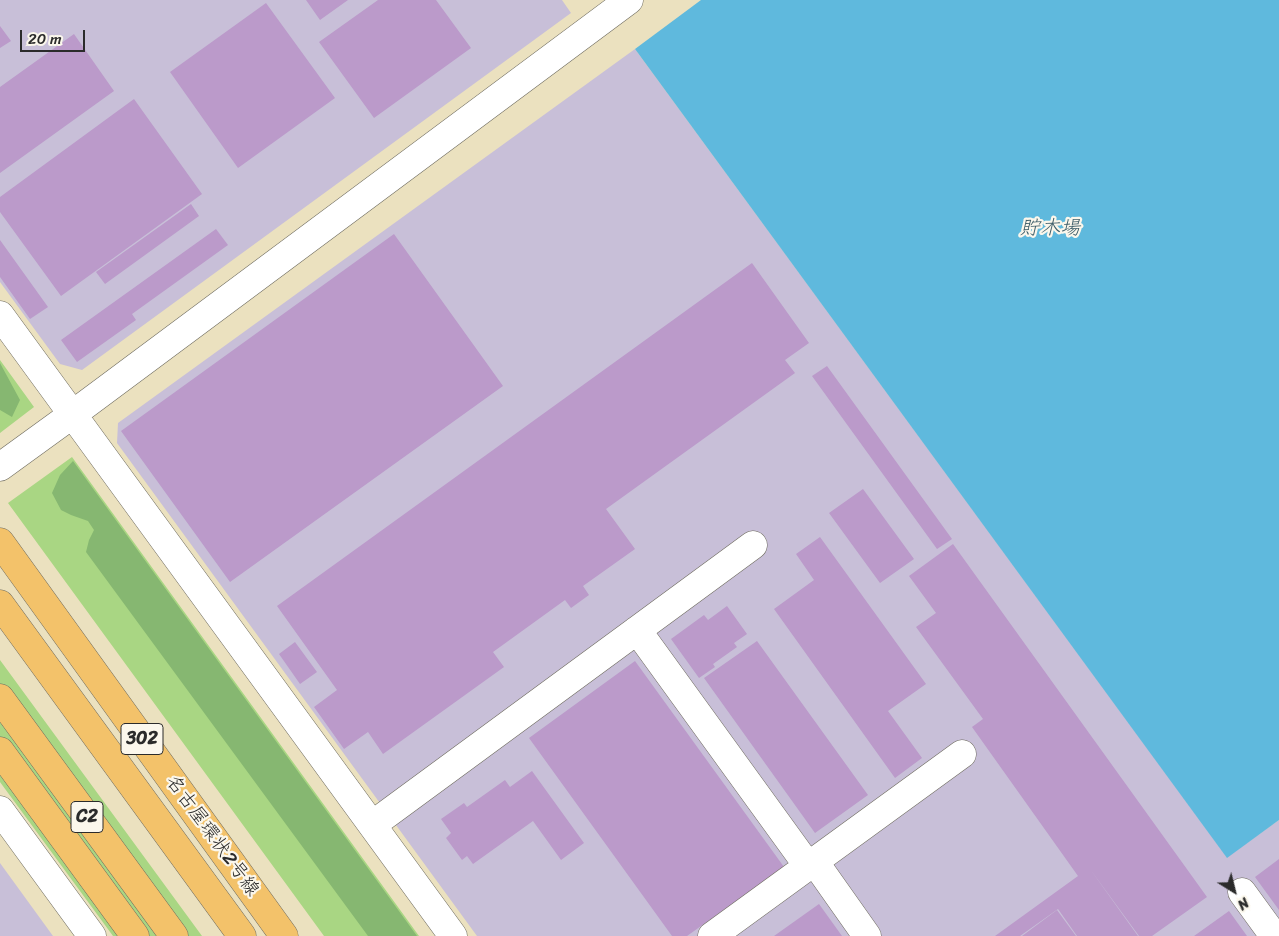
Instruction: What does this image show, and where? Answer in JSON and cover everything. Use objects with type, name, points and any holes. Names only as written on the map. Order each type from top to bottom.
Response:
[{"type":"highway","name":"名古屋環状2号線","points":[[0,542],[284,936]]},
{"type":"highway","name":"名古屋環状2号線","points":[[0,604],[242,936]]},
{"type":"highway","name":"C2","points":[[0,698],[174,936]]},
{"type":"highway","name":"C2","points":[[0,751],[136,936]]},
{"type":"street","points":[[0,467],[629,0]]},
{"type":"street","points":[[0,315],[453,936]]},
{"type":"street","points":[[372,825],[753,544]]},
{"type":"street","points":[[637,630],[811,864],[868,936]]},
{"type":"street","points":[[712,936],[962,754]]},
{"type":"street","points":[[0,810],[92,936]]},
{"type":"street","points":[[1242,892],[1274,936]]},
{"type":"shaded area","points":[[0,0],[562,0],[571,13],[82,370],[60,364],[0,282]]},
{"type":"shaded area","points":[[635,49],[1227,857],[1279,820],[1279,936],[477,936],[117,443],[118,423]]},
{"type":"shaded area","points":[[0,863],[53,936],[0,936]]},
{"type":"green space","points":[[0,360],[34,407],[0,433]]},
{"type":"green space","points":[[0,363],[20,400],[12,417],[0,410]]},
{"type":"green space","points":[[72,457],[419,936],[324,936],[8,503]]},
{"type":"green space","points":[[73,461],[417,936],[368,936],[86,552],[94,530],[88,521],[61,510],[52,493],[60,475]]},
{"type":"green space","points":[[0,660],[202,936],[113,936],[0,782]]},
{"type":"water","name":"貯木場","points":[[701,0],[1279,0],[1279,820],[1227,858],[635,49]]},
{"type":"building","points":[[306,0],[348,0],[320,20]]},
{"type":"building","points":[[378,0],[436,0],[471,48],[374,118],[319,42]]},
{"type":"building","points":[[266,3],[335,98],[238,168],[170,72]]},
{"type":"building","points":[[0,26],[11,41],[0,48]]},
{"type":"building","points":[[74,34],[114,91],[0,173],[0,87]]},
{"type":"building","points":[[134,99],[202,194],[61,296],[0,212],[0,197]]},
{"type":"building","points":[[191,204],[199,216],[105,284],[96,272]]},
{"type":"building","points":[[216,229],[228,245],[132,314],[136,320],[77,362],[61,340]]},
{"type":"building","points":[[394,234],[503,386],[230,582],[121,431]]},
{"type":"building","points":[[0,240],[48,307],[30,319],[0,277]]},
{"type":"building","points":[[752,263],[809,343],[785,360],[795,373],[606,509],[635,549],[583,586],[589,595],[571,608],[565,600],[493,652],[504,667],[383,754],[368,732],[344,749],[314,707],[337,690],[277,606]]},
{"type":"building","points":[[827,366],[952,539],[937,549],[812,376]]},
{"type":"building","points":[[863,489],[914,559],[880,583],[829,513]]},
{"type":"building","points":[[820,537],[926,684],[888,711],[922,758],[895,778],[774,609],[814,580],[796,554]]},
{"type":"building","points":[[953,544],[1207,897],[1152,936],[1139,936],[1090,869],[1138,936],[1077,936],[1058,909],[1020,936],[995,936],[1078,876],[972,727],[983,719],[916,627],[936,613],[909,576]]},
{"type":"building","points":[[727,606],[747,634],[734,643],[737,647],[713,664],[715,667],[699,678],[671,639],[704,615],[708,620]]},
{"type":"building","points":[[757,641],[868,795],[815,833],[704,678]]},
{"type":"building","points":[[295,642],[317,672],[300,684],[279,654]]},
{"type":"building","points":[[635,661],[784,867],[687,936],[672,936],[529,738]]},
{"type":"building","points":[[532,771],[584,843],[561,860],[533,821],[473,864],[467,856],[462,860],[446,838],[451,833],[441,819],[464,803],[467,807],[505,780],[510,787]]},
{"type":"building","points":[[1279,859],[1279,910],[1255,877]]},
{"type":"building","points":[[819,904],[842,936],[774,936]]},
{"type":"building","points":[[1057,910],[1076,936],[1022,936]]},
{"type":"building","points":[[1229,911],[1247,936],[1194,936]]}]
